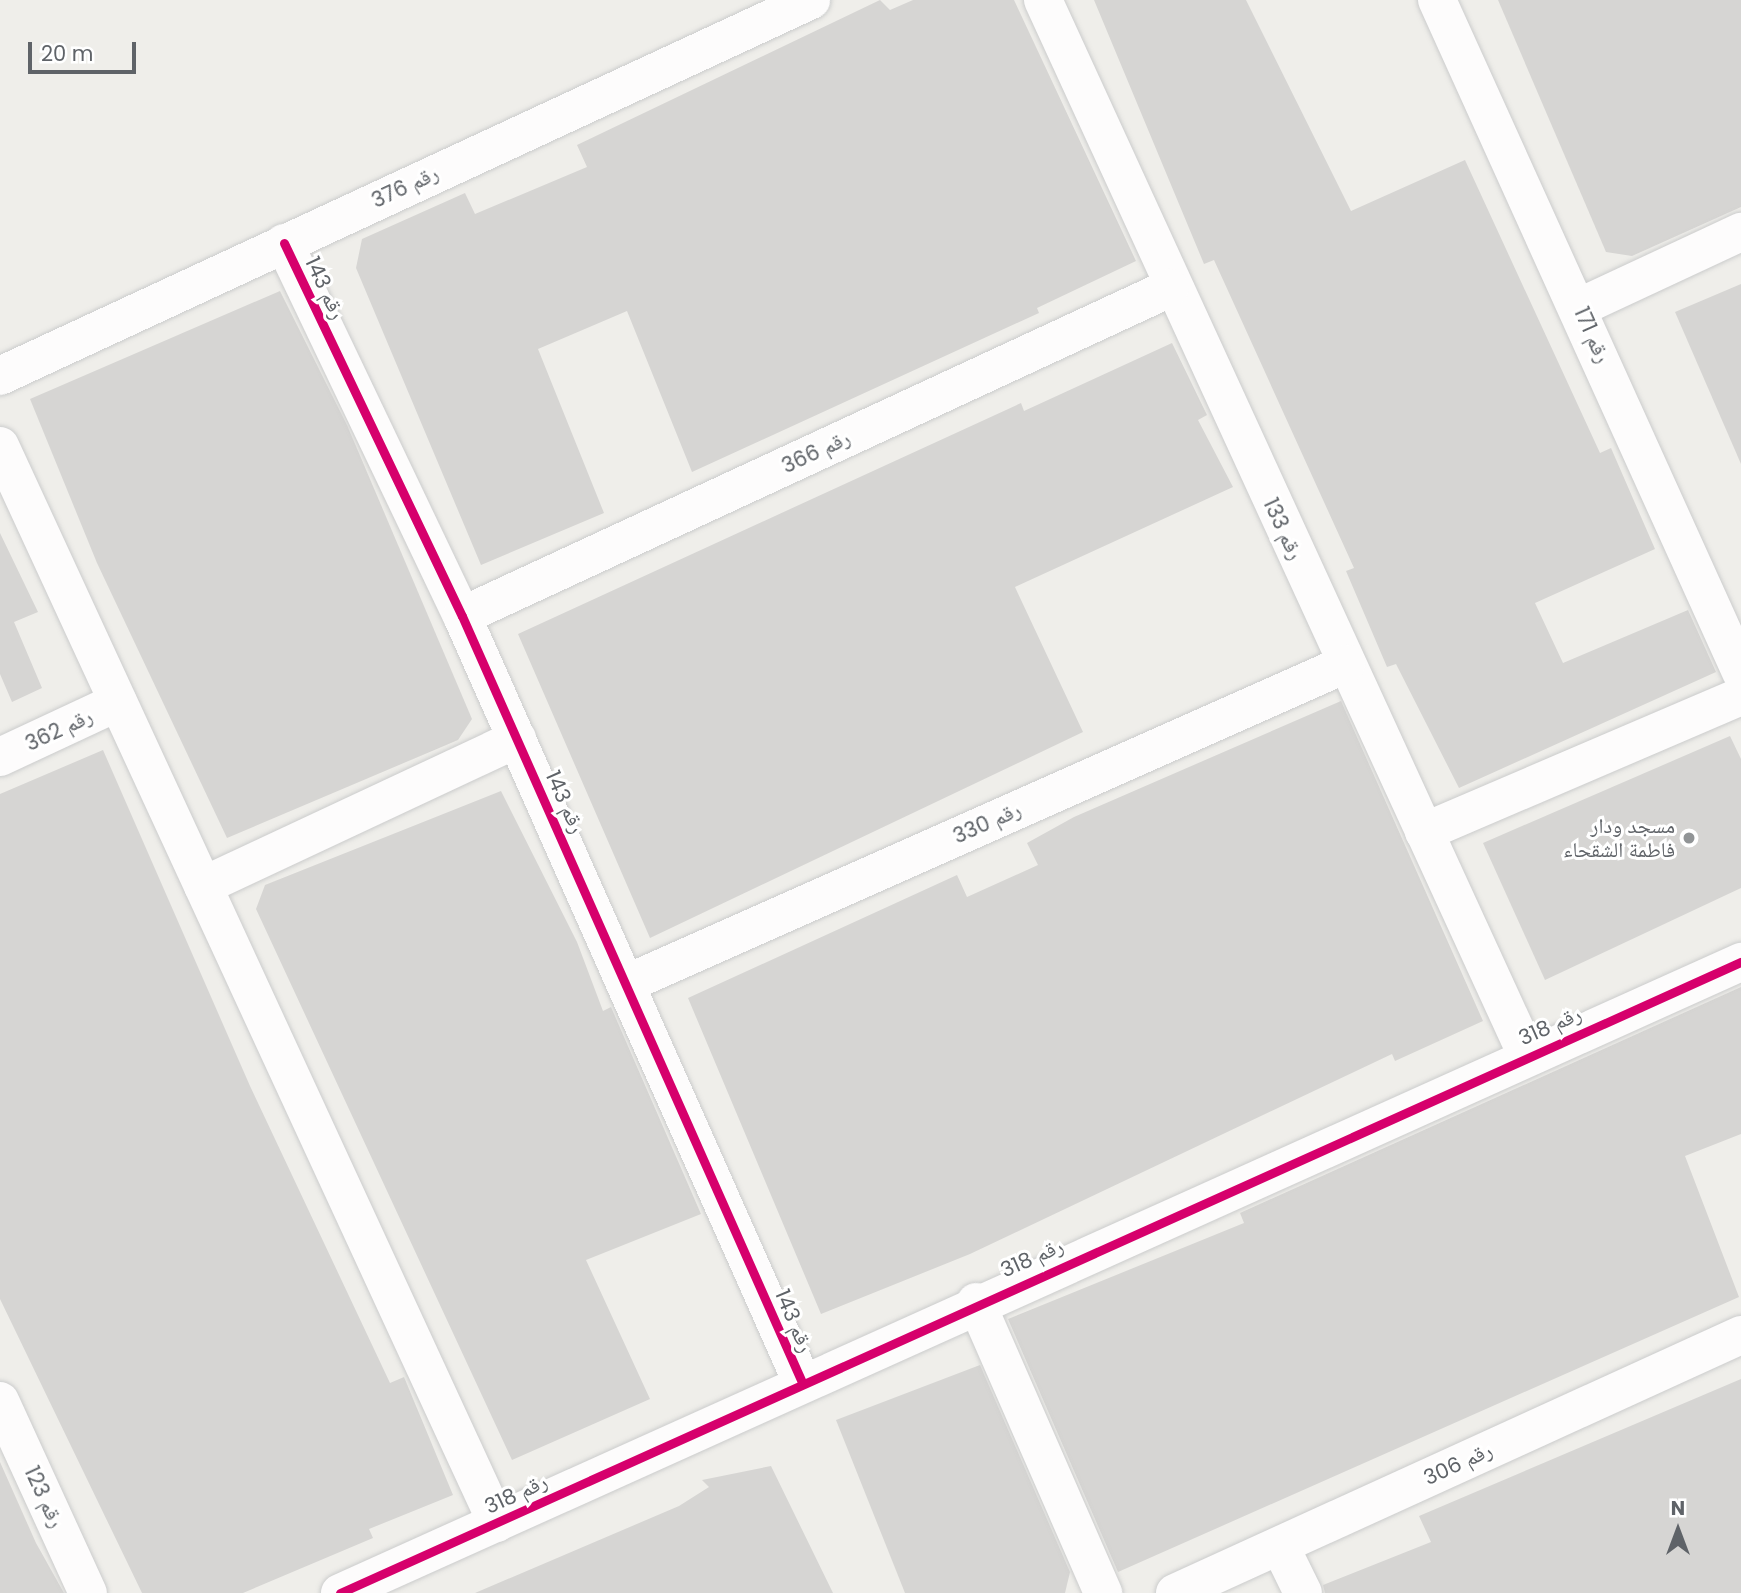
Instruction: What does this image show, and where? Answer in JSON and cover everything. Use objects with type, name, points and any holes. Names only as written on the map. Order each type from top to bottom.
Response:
[{"type":"street","name":"رقم 376","points":[[0,376],[811,0]]},
{"type":"street","name":"رقم 133","points":[[1043,0],[1170,288],[1527,1055]]},
{"type":"street","name":"رقم 171","points":[[1437,0],[1580,307],[1741,672]]},
{"type":"street","points":[[1580,307],[1741,232]]},
{"type":"street","name":"رقم 143","points":[[284,243],[462,616],[628,983],[800,1380]]},
{"type":"street","name":"رقم 366","points":[[462,616],[1170,288]]},
{"type":"street","points":[[0,446],[497,1523]]},
{"type":"street","name":"رقم 330","points":[[628,983],[1346,664]]},
{"type":"street","points":[[1424,832],[1741,696]]},
{"type":"street","name":"رقم 362","points":[[0,757],[118,702]]},
{"type":"street","points":[[203,886],[517,740]]},
{"type":"street","name":"رقم 318","points":[[340,1593],[497,1523],[800,1380],[1741,961]]},
{"type":"street","points":[[976,1302],[1103,1593]]},
{"type":"street","name":"رقم 306","points":[[1175,1593],[1741,1335]]},
{"type":"street","name":"رقم 123","points":[[0,1401],[88,1593]]},
{"type":"street","points":[[1280,1546],[1303,1593]]},
{"type":"building","points":[[880,0],[890,10],[913,0],[1014,0],[1136,261],[1037,308],[1039,313],[692,472],[627,311],[538,349],[604,513],[481,565],[356,268],[362,239],[465,193],[475,214],[587,167],[577,145]]},
{"type":"building","points":[[1094,0],[1246,0],[1351,211],[1465,160],[1600,453],[1611,448],[1655,549],[1535,603],[1563,663],[1688,610],[1716,672],[1459,788],[1396,664],[1387,667],[1346,571],[1354,568],[1214,260],[1204,264]]},
{"type":"building","points":[[1498,0],[1741,0],[1741,207],[1632,256],[1606,252]]},
{"type":"building","points":[[1741,284],[1741,464],[1675,312]]},
{"type":"building","points":[[280,291],[347,425],[472,719],[458,740],[227,838],[97,563],[30,399]]},
{"type":"building","points":[[1172,343],[1207,415],[1198,420],[1233,487],[1015,587],[1083,732],[650,938],[518,634],[1021,403],[1024,411]]},
{"type":"building","points":[[0,533],[38,612],[14,622],[42,688],[12,702],[0,674]]},
{"type":"building","points":[[1341,701],[1483,1021],[1395,1061],[1392,1054],[970,1254],[821,1314],[688,998],[957,875],[967,897],[1038,865],[1027,843],[1074,817]]},
{"type":"building","points":[[1730,736],[1741,759],[1741,888],[1545,980],[1483,843]]},
{"type":"building","points":[[103,750],[250,1086],[390,1383],[404,1377],[453,1495],[369,1529],[373,1538],[243,1593],[142,1593],[0,1299],[0,794]]},
{"type":"building","points":[[501,791],[577,942],[603,1011],[611,1007],[701,1214],[586,1260],[650,1399],[512,1460],[256,909],[265,885]]},
{"type":"building","points":[[1741,987],[1741,1134],[1685,1156],[1739,1297],[1118,1572],[1008,1319],[1244,1223],[1240,1213]]},
{"type":"building","points":[[980,1365],[1070,1572],[1065,1593],[905,1593],[836,1420]]},
{"type":"building","points":[[1741,1379],[1741,1593],[1325,1593],[1323,1585],[1431,1542],[1419,1516]]},
{"type":"building","points":[[0,1462],[36,1543],[64,1593],[0,1593]]},
{"type":"building","points":[[771,1466],[833,1593],[475,1593],[679,1506],[709,1487],[702,1480]]},
{"type":"cycle path","points":[[284,243],[462,616],[801,1380]]},
{"type":"cycle path","points":[[340,1593],[1741,962]]},
{"type":"place","name":"مسجد ودار فاطمة الشقحاء","points":[[1689,838]]}]
